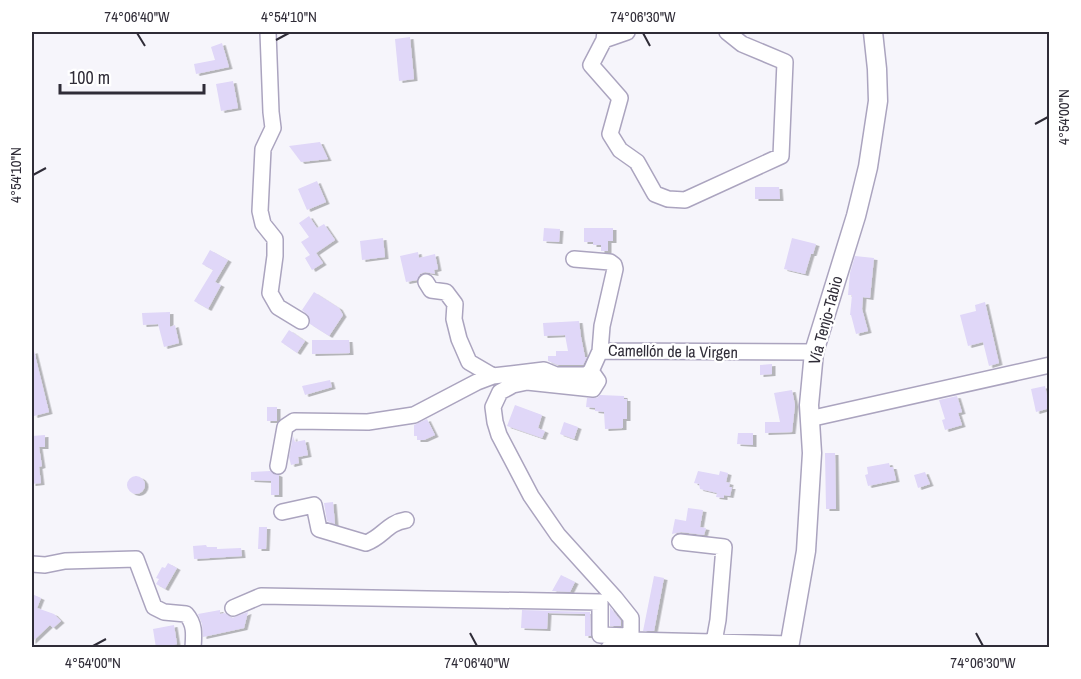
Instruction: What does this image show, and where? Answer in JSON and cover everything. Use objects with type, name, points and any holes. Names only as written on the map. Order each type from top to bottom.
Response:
[{"type":"main road","name":"Vía Tenjo-Tabio","points":[[789,646],[806,550],[812,453],[809,419],[814,352],[856,216],[868,167],[878,101],[873,32]]},
{"type":"street","points":[[268,32],[273,128],[263,149],[260,211],[263,224],[274,239],[275,256],[270,292],[278,307],[302,321]]},
{"type":"street","points":[[627,32],[604,36],[591,66],[620,98],[610,134],[620,150],[637,162],[655,194],[668,199],[685,200],[780,156],[785,62],[742,44],[727,32]]},
{"type":"street","points":[[574,259],[610,262],[614,265],[602,326],[600,351]]},
{"type":"street","points":[[426,282],[432,290],[446,292],[455,304],[454,319],[459,339],[469,362],[493,376]]},
{"type":"street","name":"Camellón de la Virgen","points":[[278,466],[285,427],[294,421],[368,422],[414,415],[493,376],[544,370],[556,375],[586,375],[591,371],[600,351],[814,352]]},
{"type":"street","points":[[809,419],[1050,365]]},
{"type":"street","points":[[591,371],[598,381],[593,389],[527,382],[513,385],[500,393],[493,406],[495,422],[499,435],[531,496],[558,535],[631,618],[631,638]]},
{"type":"street","points":[[282,512],[314,505],[319,530],[366,543],[374,540],[395,522],[406,520]]},
{"type":"street","points":[[680,542],[724,547],[714,642]]},
{"type":"street","points":[[32,564],[135,559],[154,607],[164,612],[186,614],[192,620],[193,648]]},
{"type":"street","points":[[233,608],[261,596],[600,602],[600,635],[789,646]]},
{"type":"street","points":[[609,648],[631,638]]},
{"type":"building","points":[[410,37],[414,79],[399,81],[395,39]]},
{"type":"building","points":[[222,43],[229,67],[196,74],[194,64],[215,60],[211,47]]},
{"type":"building","points":[[233,81],[238,108],[221,111],[216,84]]},
{"type":"building","points":[[320,142],[328,159],[301,162],[289,146]]},
{"type":"building","points":[[317,181],[326,202],[307,210],[298,189]]},
{"type":"building","points":[[755,187],[779,187],[780,199],[755,199]]},
{"type":"building","points":[[309,216],[317,228],[324,224],[335,240],[316,253],[323,263],[312,270],[305,258],[310,255],[301,242],[309,237],[299,223]]},
{"type":"building","points":[[544,228],[560,229],[559,242],[543,241]]},
{"type":"building","points":[[584,228],[613,228],[613,241],[608,241],[608,251],[601,251],[601,245],[593,245],[593,242],[584,242]]},
{"type":"building","points":[[383,238],[385,257],[362,260],[360,241]]},
{"type":"building","points":[[792,238],[816,244],[805,274],[784,269]]},
{"type":"building","points":[[210,250],[228,260],[215,282],[221,285],[208,309],[194,301],[213,270],[202,264]]},
{"type":"building","points":[[418,252],[419,258],[435,254],[438,269],[434,270],[435,274],[425,272],[420,274],[417,280],[406,282],[400,256]]},
{"type":"building","points":[[855,256],[874,258],[870,298],[863,297],[862,309],[868,331],[856,334],[850,315],[852,295],[848,295],[850,273]]},
{"type":"building","points":[[314,292],[339,308],[343,315],[329,336],[310,324],[309,316],[302,310]]},
{"type":"building","points":[[985,302],[999,363],[989,366],[983,342],[968,346],[960,315],[976,311],[975,305]]},
{"type":"building","points":[[170,312],[170,327],[175,325],[179,343],[164,347],[158,324],[143,325],[142,313]]},
{"type":"building","points":[[579,321],[585,357],[587,357],[583,365],[558,365],[548,361],[548,356],[556,356],[556,351],[568,351],[565,335],[544,336],[543,323]]},
{"type":"building","points":[[289,330],[305,341],[297,353],[281,342]]},
{"type":"building","points":[[312,340],[349,340],[350,353],[312,354]]},
{"type":"building","points":[[34,351],[49,412],[34,416],[32,352]]},
{"type":"building","points":[[772,364],[772,374],[760,375],[760,365]]},
{"type":"building","points":[[330,380],[332,387],[305,395],[302,386]]},
{"type":"building","points":[[1045,386],[1047,395],[1050,394],[1050,408],[1036,412],[1031,389]]},
{"type":"building","points":[[792,390],[795,405],[792,432],[765,433],[765,422],[780,422],[774,393]]},
{"type":"building","points":[[600,395],[624,396],[624,399],[627,399],[627,419],[623,419],[623,428],[605,429],[604,412],[586,407],[587,398],[597,398]]},
{"type":"building","points":[[957,396],[962,412],[958,413],[962,425],[945,430],[942,420],[945,419],[939,400]]},
{"type":"building","points":[[515,405],[542,415],[538,428],[545,431],[542,438],[507,426]]},
{"type":"building","points":[[267,407],[277,407],[277,421],[267,421]]},
{"type":"building","points":[[427,419],[435,435],[424,440],[417,440],[417,436],[414,436],[414,425]]},
{"type":"building","points":[[564,422],[578,427],[574,439],[560,434]]},
{"type":"building","points":[[738,433],[753,433],[753,445],[737,444]]},
{"type":"building","points":[[45,435],[45,447],[39,447],[42,466],[39,467],[41,483],[32,484],[32,436]]},
{"type":"building","points":[[293,436],[295,442],[305,440],[308,455],[298,457],[299,463],[291,465],[289,457]]},
{"type":"building","points":[[825,453],[835,453],[836,509],[826,509]]},
{"type":"building","points":[[889,463],[890,467],[893,467],[896,480],[868,486],[865,475],[868,474],[867,467]]},
{"type":"building","points":[[270,471],[279,475],[279,495],[271,495],[271,481],[251,480],[251,472]]},
{"type":"building","points":[[698,471],[719,475],[720,471],[728,473],[726,482],[730,483],[729,487],[732,487],[730,496],[716,497],[717,493],[700,489],[699,484],[694,483]]},
{"type":"building","points":[[925,472],[930,484],[918,488],[914,475]]},
{"type":"building","points":[[136,476],[142,479],[145,485],[142,491],[136,494],[130,491],[127,485],[130,479]]},
{"type":"building","points":[[333,502],[335,524],[327,521],[324,503]]},
{"type":"building","points":[[688,508],[703,510],[700,527],[706,528],[704,535],[681,532],[672,534],[675,519],[686,521]]},
{"type":"building","points":[[259,527],[267,527],[266,549],[258,549]]},
{"type":"building","points":[[193,546],[217,547],[217,549],[241,548],[242,556],[194,559]]},
{"type":"building","points":[[168,563],[177,568],[165,589],[156,584],[159,579],[156,578],[162,567],[165,568]]},
{"type":"building","points":[[561,575],[575,582],[570,592],[552,591]]},
{"type":"building","points":[[654,576],[664,578],[654,631],[643,631]]},
{"type":"building","points":[[32,594],[41,598],[37,608],[54,614],[61,621],[53,628],[50,625],[32,642]]},
{"type":"building","points":[[610,607],[621,621],[621,626],[610,626]]},
{"type":"building","points":[[220,610],[220,614],[225,613],[232,618],[248,612],[244,628],[203,637],[198,614]]},
{"type":"building","points":[[522,610],[590,612],[591,636],[585,636],[585,614],[548,613],[547,629],[521,628]]},
{"type":"building","points":[[174,625],[177,644],[166,648],[156,648],[153,629]]}]
